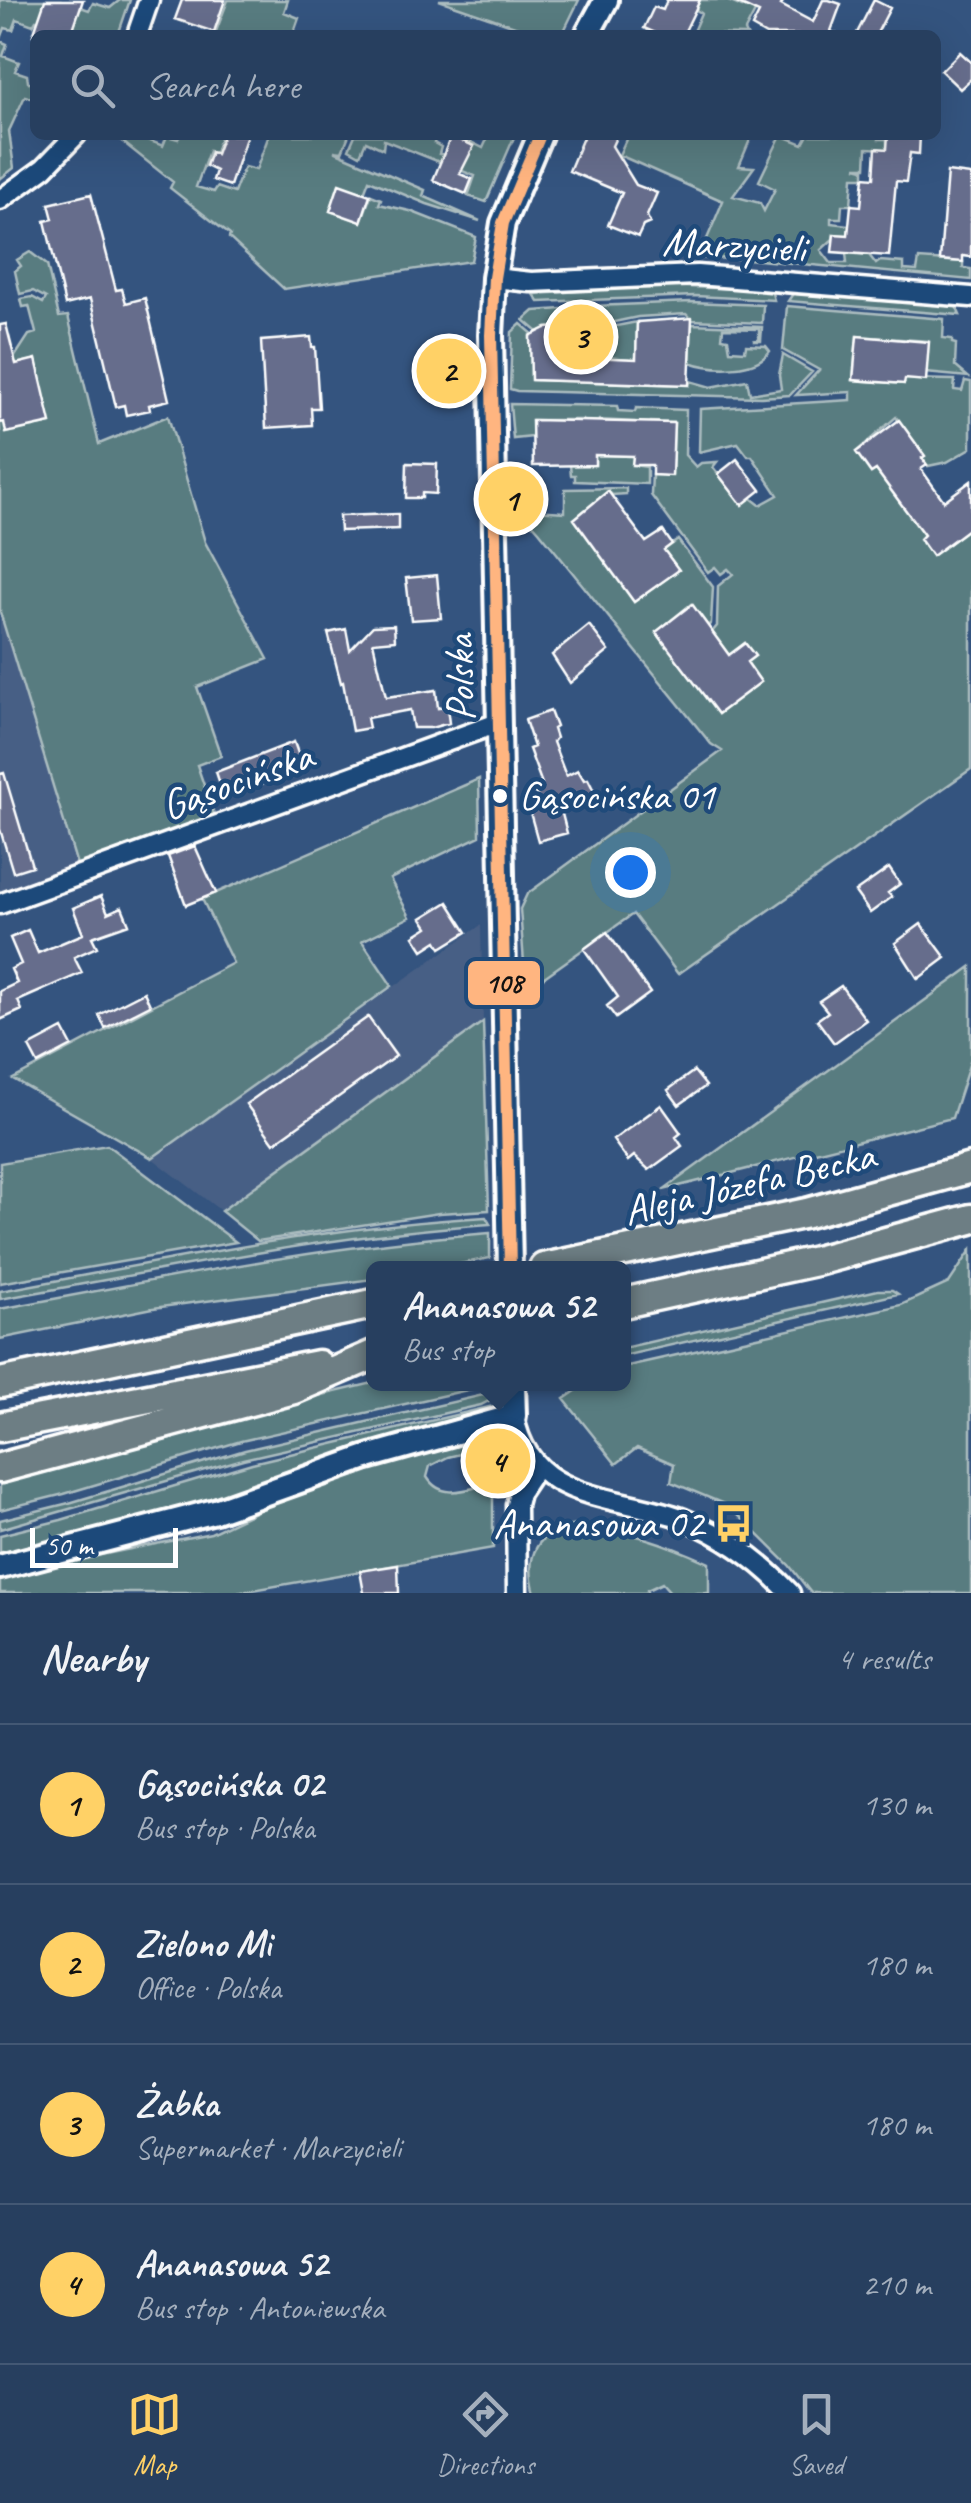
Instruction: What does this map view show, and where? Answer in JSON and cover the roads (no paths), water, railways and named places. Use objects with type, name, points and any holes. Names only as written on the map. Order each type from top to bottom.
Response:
[{"type":"main road","name":"Aleja Józefa Becka","points":[[578,1261],[808,1213],[971,1168]]},
{"type":"main road","points":[[631,1302],[816,1261],[971,1219]]},
{"type":"main road","points":[[0,1384],[366,1305]]},
{"type":"main road","points":[[0,1427],[366,1356]]},
{"type":"main road","points":[[0,1468],[259,1399],[335,1374],[366,1358]]},
{"type":"main road","points":[[0,1366],[72,1368]]},
{"type":"street","points":[[139,30],[149,0]]},
{"type":"street","points":[[589,30],[606,0]]},
{"type":"street","points":[[0,200],[44,168],[72,140]]},
{"type":"street","name":"Polska","points":[[510,1261],[490,395],[494,278],[505,216],[538,140]]},
{"type":"street","name":"Marzycieli","points":[[494,278],[531,282],[698,275],[971,297]]},
{"type":"street","name":"Gąsocińska","points":[[0,904],[498,723]]},
{"type":"street","points":[[512,1391],[514,1416],[524,1449],[537,1466],[560,1484],[577,1492],[660,1510],[710,1530],[762,1566],[790,1593]]},
{"type":"street","points":[[0,1567],[200,1515],[364,1458],[514,1416]]},
{"type":"street","points":[[517,1593],[516,1505],[519,1493],[537,1466]]},
{"type":"place","name":"Żabka","points":[[581,337]]},
{"type":"place","name":"Zielono Mi","points":[[449,371]]},
{"type":"place","name":"Gąsocińska 02","points":[[511,499]]},
{"type":"place","name":"Gąsocińska 01","points":[[500,796]]},
{"type":"place","name":"Ananasowa 52","points":[[498,1461]]},
{"type":"place","name":"Ananasowa 02","points":[[734,1523]]}]
